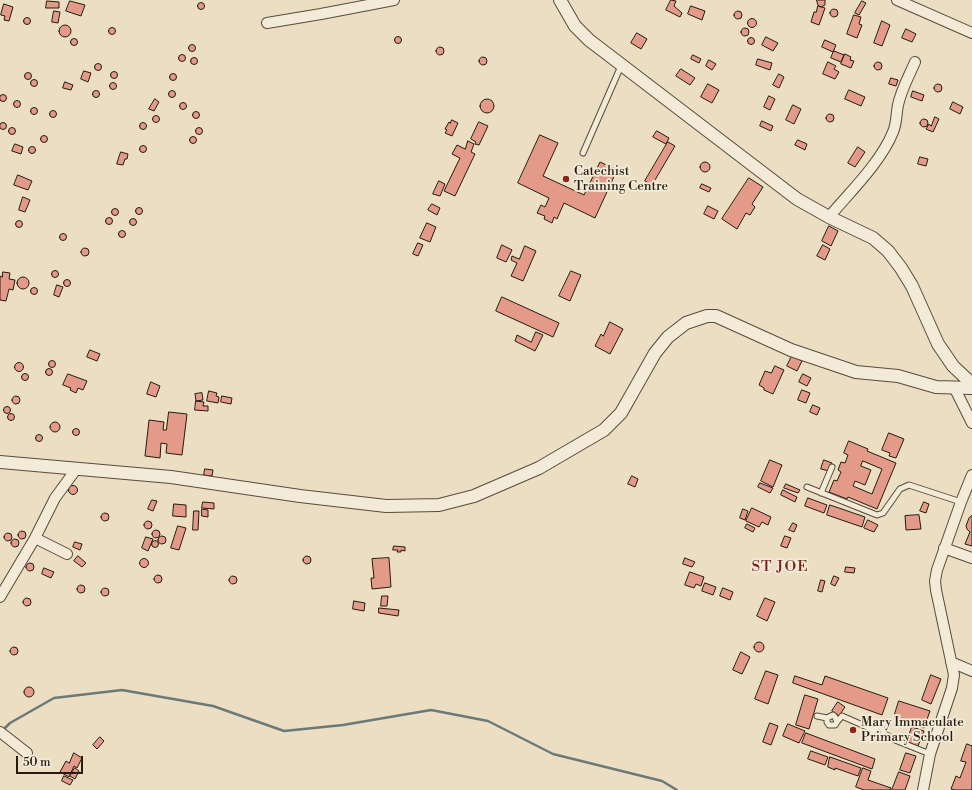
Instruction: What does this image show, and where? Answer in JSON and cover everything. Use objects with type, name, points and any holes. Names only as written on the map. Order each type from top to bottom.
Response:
[{"type":"street","points":[[267,23],[394,0]]},
{"type":"street","points":[[560,0],[575,26],[589,40],[797,199],[829,217],[872,238],[888,251],[912,286],[938,344],[953,366],[972,384]]},
{"type":"street","points":[[897,0],[972,33]]},
{"type":"street","points":[[829,217],[877,160],[888,142],[894,131],[897,106],[901,94],[915,62]]},
{"type":"street","points":[[0,462],[171,477],[300,496],[386,506],[439,505],[474,496],[539,468],[604,430],[621,414],[654,353],[668,337],[686,323],[707,316],[716,316],[791,350],[844,368],[867,373],[898,376],[936,387],[972,388]]},
{"type":"street","points":[[954,387],[972,423]]},
{"type":"street","points":[[0,597],[35,538],[55,498],[77,468]]},
{"type":"street","points":[[922,790],[930,754],[952,688],[954,675],[938,603],[935,581],[937,570],[960,502],[972,475]]},
{"type":"street","points":[[35,538],[67,554]]},
{"type":"street","points":[[944,548],[972,558]]},
{"type":"street","points":[[951,662],[972,671]]},
{"type":"street","points":[[2,734],[27,753]]},
{"type":"lane","points":[[583,153],[622,65]]},
{"type":"lane","points":[[821,493],[832,468]]},
{"type":"lane","points":[[807,487],[877,515],[883,513],[900,489],[909,484],[960,502]]},
{"type":"lane","points":[[817,716],[828,718],[832,716],[835,717],[837,722],[842,716],[874,730],[880,727],[883,730],[883,733],[895,740],[930,754]]},
{"type":"building","points":[[671,0],[676,1],[674,6],[682,13],[680,17],[666,10]]},
{"type":"building","points":[[817,0],[825,0],[825,5],[821,7],[818,5]]},
{"type":"building","points":[[47,1],[59,2],[59,8],[46,8]]},
{"type":"building","points":[[70,1],[85,5],[81,16],[66,11]]},
{"type":"building","points":[[862,1],[866,3],[859,15],[855,13]]},
{"type":"building","points":[[201,2],[204,3],[204,9],[201,10],[198,9],[197,6],[198,3]]},
{"type":"building","points":[[4,4],[13,7],[9,21],[4,20],[5,16],[1,15]]},
{"type":"building","points":[[691,6],[705,11],[702,20],[688,14]]},
{"type":"building","points":[[818,6],[825,8],[819,25],[811,22],[814,12],[816,12]]},
{"type":"building","points":[[832,9],[836,9],[838,13],[836,17],[832,17],[830,15],[830,11]]},
{"type":"building","points":[[54,11],[60,12],[58,23],[52,22]]},
{"type":"building","points":[[736,11],[740,11],[742,15],[740,19],[736,19],[734,17],[734,13]]},
{"type":"building","points":[[854,15],[861,17],[859,24],[862,25],[857,38],[847,34]]},
{"type":"building","points":[[27,17],[30,18],[30,24],[27,25],[24,24],[23,21],[24,18]]},
{"type":"building","points":[[752,18],[757,23],[752,28],[747,23]]},
{"type":"building","points":[[882,21],[890,25],[882,46],[874,43]]},
{"type":"building","points":[[65,25],[69,27],[71,31],[69,35],[65,37],[61,35],[59,31],[61,27]]},
{"type":"building","points":[[112,27],[115,28],[115,34],[112,35],[109,34],[108,31],[109,28]]},
{"type":"building","points":[[745,28],[748,29],[748,35],[745,36],[742,35],[741,32],[742,29]]},
{"type":"building","points":[[906,29],[916,34],[912,42],[902,38]]},
{"type":"building","points":[[637,33],[647,39],[641,49],[631,43]]},
{"type":"building","points":[[398,36],[401,37],[401,43],[398,44],[395,43],[394,40],[395,37]]},
{"type":"building","points":[[751,37],[754,38],[754,44],[751,45],[748,44],[747,41],[748,38]]},
{"type":"building","points":[[766,37],[778,43],[773,51],[762,45]]},
{"type":"building","points":[[74,38],[77,39],[77,45],[74,46],[71,45],[70,42],[71,39]]},
{"type":"building","points":[[825,40],[836,45],[833,52],[822,47]]},
{"type":"building","points":[[192,44],[195,45],[195,51],[192,52],[189,51],[188,48],[189,45]]},
{"type":"building","points":[[438,47],[442,47],[444,51],[442,55],[438,55],[436,53],[436,49]]},
{"type":"building","points":[[834,51],[844,55],[841,62],[831,58]]},
{"type":"building","points":[[182,54],[185,55],[185,61],[182,62],[179,61],[178,58],[179,55]]},
{"type":"building","points":[[845,54],[851,57],[850,60],[854,61],[851,68],[841,64]]},
{"type":"building","points":[[693,55],[701,59],[699,63],[691,59]]},
{"type":"building","points":[[194,57],[197,58],[197,64],[194,65],[191,64],[190,61],[191,58]]},
{"type":"building","points":[[481,57],[485,57],[487,61],[485,65],[481,65],[479,63],[479,59]]},
{"type":"building","points":[[758,59],[772,63],[770,70],[756,65]]},
{"type":"building","points":[[709,60],[716,64],[712,70],[706,66]]},
{"type":"building","points":[[828,62],[836,66],[834,69],[839,72],[835,79],[823,74]]},
{"type":"building","points":[[876,62],[880,62],[882,66],[880,70],[876,70],[874,68],[874,64]]},
{"type":"building","points":[[98,63],[101,64],[101,70],[98,71],[95,70],[94,67],[95,64]]},
{"type":"building","points":[[681,69],[695,78],[690,85],[676,76]]},
{"type":"building","points":[[84,71],[91,73],[88,82],[81,79]]},
{"type":"building","points":[[114,71],[117,72],[117,78],[114,79],[111,78],[110,75],[111,72]]},
{"type":"building","points":[[28,72],[31,73],[31,79],[28,80],[25,79],[24,76],[25,73]]},
{"type":"building","points":[[173,73],[176,74],[176,80],[173,81],[170,80],[169,77],[170,74]]},
{"type":"building","points":[[779,74],[784,77],[779,88],[773,85]]},
{"type":"building","points":[[891,78],[898,80],[896,86],[889,84]]},
{"type":"building","points":[[34,79],[37,80],[37,86],[34,87],[31,86],[30,83],[31,80]]},
{"type":"building","points":[[65,82],[73,85],[71,90],[63,88]]},
{"type":"building","points":[[113,82],[116,83],[116,89],[113,90],[110,89],[109,86],[110,83]]},
{"type":"building","points":[[708,84],[719,90],[712,103],[701,97]]},
{"type":"building","points":[[938,84],[941,85],[941,91],[938,92],[935,91],[934,88],[935,85]]},
{"type":"building","points":[[96,90],[99,91],[99,97],[96,98],[93,97],[92,94],[93,91]]},
{"type":"building","points":[[172,90],[175,91],[175,97],[172,98],[169,97],[168,94],[169,91]]},
{"type":"building","points":[[849,90],[865,97],[861,106],[845,99]]},
{"type":"building","points":[[913,91],[924,95],[922,101],[911,97]]},
{"type":"building","points":[[3,94],[6,95],[6,101],[3,102],[0,101],[-1,98],[0,95]]},
{"type":"building","points":[[769,96],[775,99],[770,110],[764,107]]},
{"type":"building","points":[[155,99],[159,102],[154,111],[149,109]]},
{"type":"building","points":[[487,99],[492,101],[494,106],[492,111],[487,113],[482,111],[480,106],[482,101]]},
{"type":"building","points":[[17,100],[20,101],[20,107],[17,108],[14,107],[13,104],[14,101]]},
{"type":"building","points":[[183,102],[186,103],[186,109],[183,110],[180,109],[179,106],[180,103]]},
{"type":"building","points":[[953,102],[963,107],[960,114],[950,109]]},
{"type":"building","points":[[793,105],[801,109],[794,124],[786,120]]},
{"type":"building","points":[[34,107],[37,108],[37,114],[34,115],[31,114],[30,111],[31,108]]},
{"type":"building","points":[[53,110],[56,111],[56,117],[53,118],[50,117],[49,114],[50,111]]},
{"type":"building","points":[[196,111],[199,112],[199,118],[196,119],[193,118],[192,115],[193,112]]},
{"type":"building","points":[[830,114],[833,115],[833,121],[830,122],[827,121],[826,118],[827,115]]},
{"type":"building","points":[[156,115],[159,116],[159,122],[156,123],[153,122],[152,119],[153,116]]},
{"type":"building","points":[[935,117],[939,119],[933,132],[926,129],[929,124],[931,126]]},
{"type":"building","points":[[924,119],[927,120],[927,126],[924,127],[921,126],[920,123],[921,120]]},
{"type":"building","points":[[452,120],[458,123],[452,136],[445,133],[447,130],[445,129]]},
{"type":"building","points":[[762,121],[773,126],[771,131],[760,126]]},
{"type":"building","points":[[3,122],[6,123],[6,129],[3,130],[0,129],[-1,126],[0,123]]},
{"type":"building","points":[[143,122],[146,123],[146,129],[143,130],[140,129],[139,126],[140,123]]},
{"type":"building","points":[[479,122],[488,126],[479,145],[475,144],[476,142],[471,139]]},
{"type":"building","points":[[12,127],[15,128],[15,134],[12,135],[9,134],[8,131],[9,128]]},
{"type":"building","points":[[199,127],[202,128],[202,134],[199,135],[196,134],[195,131],[196,128]]},
{"type":"building","points":[[657,131],[669,138],[666,144],[653,137]]},
{"type":"building","points":[[44,135],[47,136],[47,142],[44,143],[41,142],[40,139],[41,136]]},
{"type":"building","points":[[540,135],[558,143],[543,176],[584,195],[600,162],[617,170],[595,218],[564,203],[557,219],[554,217],[552,223],[544,219],[545,216],[537,213],[541,205],[545,207],[549,198],[518,183]]},
{"type":"building","points":[[193,136],[196,137],[196,143],[193,144],[190,143],[189,140],[190,137]]},
{"type":"building","points":[[798,140],[807,144],[805,150],[795,145]]},
{"type":"building","points":[[468,141],[474,144],[471,152],[475,154],[455,196],[444,191],[460,158],[452,154],[457,145],[465,149]]},
{"type":"building","points":[[668,142],[675,146],[652,185],[645,181]]},
{"type":"building","points":[[15,144],[23,147],[21,154],[12,151]]},
{"type":"building","points":[[143,145],[146,146],[146,152],[143,153],[140,152],[139,149],[140,146]]},
{"type":"building","points":[[32,146],[35,147],[35,153],[32,154],[29,153],[28,150],[29,147]]},
{"type":"building","points":[[858,147],[865,152],[855,167],[848,163]]},
{"type":"building","points":[[121,152],[128,154],[123,165],[117,164]]},
{"type":"building","points":[[920,157],[928,159],[926,166],[918,164]]},
{"type":"building","points":[[703,162],[707,162],[709,163],[709,171],[703,172],[700,169],[700,165]]},
{"type":"building","points":[[18,175],[32,181],[28,190],[14,185]]},
{"type":"building","points":[[749,178],[763,187],[752,204],[755,207],[750,215],[746,213],[737,229],[722,219]]},
{"type":"building","points":[[439,181],[445,184],[440,196],[433,194]]},
{"type":"building","points":[[702,184],[711,188],[709,192],[700,188]]},
{"type":"building","points":[[23,197],[30,200],[25,212],[19,210]]},
{"type":"building","points":[[432,204],[440,208],[437,215],[428,210]]},
{"type":"building","points":[[708,206],[718,211],[714,219],[704,214]]},
{"type":"building","points":[[139,207],[142,208],[142,214],[139,215],[136,214],[135,211],[136,208]]},
{"type":"building","points":[[115,208],[118,209],[118,215],[115,216],[112,215],[111,212],[112,209]]},
{"type":"building","points":[[109,217],[112,218],[112,224],[109,225],[106,224],[105,221],[106,218]]},
{"type":"building","points":[[133,218],[136,219],[136,225],[133,226],[130,225],[129,222],[130,219]]},
{"type":"building","points":[[19,220],[22,221],[22,227],[19,228],[16,227],[15,224],[16,221]]},
{"type":"building","points":[[427,223],[436,227],[430,242],[420,238]]},
{"type":"building","points":[[829,226],[838,231],[831,246],[822,241]]},
{"type":"building","points":[[122,230],[125,231],[125,237],[122,238],[119,237],[118,234],[119,231]]},
{"type":"building","points":[[63,233],[66,234],[66,240],[63,241],[60,240],[59,237],[60,234]]},
{"type":"building","points":[[418,243],[423,245],[418,256],[413,254]]},
{"type":"building","points":[[502,245],[512,250],[506,262],[497,258]]},
{"type":"building","points":[[823,245],[830,249],[825,260],[817,256]]},
{"type":"building","points":[[525,246],[536,251],[523,281],[511,276],[517,263],[511,260],[512,256],[519,259]]},
{"type":"building","points":[[85,248],[88,249],[88,255],[85,256],[82,255],[81,252],[82,249]]},
{"type":"building","points":[[55,270],[58,271],[58,277],[55,278],[52,277],[51,274],[52,271]]},
{"type":"building","points":[[571,271],[581,275],[570,301],[559,296]]},
{"type":"building","points":[[3,272],[10,273],[9,279],[15,280],[13,290],[9,289],[6,301],[0,300],[0,276],[2,277]]},
{"type":"building","points":[[21,277],[25,277],[29,283],[25,289],[21,289],[17,285],[17,281]]},
{"type":"building","points":[[67,279],[70,280],[70,286],[67,287],[64,286],[63,283],[64,280]]},
{"type":"building","points":[[57,285],[63,287],[59,297],[54,295]]},
{"type":"building","points":[[34,287],[37,288],[37,294],[34,295],[31,294],[30,291],[31,288]]},
{"type":"building","points":[[502,297],[559,323],[553,337],[496,311]]},
{"type":"building","points":[[610,322],[623,329],[610,354],[595,346],[601,334],[603,336]]},
{"type":"building","points":[[536,332],[543,335],[535,351],[515,341],[517,335],[531,342]]},
{"type":"building","points":[[90,350],[100,354],[97,361],[87,357]]},
{"type":"building","points":[[792,356],[802,361],[797,371],[787,366]]},
{"type":"building","points":[[52,360],[55,361],[55,367],[52,368],[49,367],[48,364],[49,361]]},
{"type":"building","points":[[19,362],[24,367],[19,372],[14,367]]},
{"type":"building","points":[[775,366],[784,370],[773,394],[764,390],[764,388],[759,385],[765,371],[771,373]]},
{"type":"building","points":[[49,368],[52,369],[52,375],[49,376],[46,375],[45,372],[46,369]]},
{"type":"building","points":[[25,373],[28,374],[28,380],[25,381],[22,380],[21,377],[22,374]]},
{"type":"building","points":[[68,374],[87,381],[83,390],[78,388],[76,393],[70,390],[71,388],[63,385]]},
{"type":"building","points":[[803,374],[811,378],[807,386],[799,382]]},
{"type":"building","points":[[151,382],[160,386],[156,397],[147,394]]},
{"type":"building","points":[[802,390],[810,393],[806,403],[798,400]]},
{"type":"building","points":[[209,391],[217,393],[216,396],[219,397],[218,403],[207,401]]},
{"type":"building","points":[[202,393],[203,400],[196,401],[195,394]]},
{"type":"building","points":[[16,396],[19,397],[19,403],[16,404],[13,403],[12,400],[13,397]]},
{"type":"building","points":[[222,396],[232,398],[231,404],[221,402]]},
{"type":"building","points":[[196,401],[204,402],[203,406],[208,406],[208,411],[195,410]]},
{"type":"building","points":[[813,405],[820,408],[817,415],[810,412]]},
{"type":"building","points":[[7,406],[10,407],[10,413],[7,414],[4,413],[3,410],[4,407]]},
{"type":"building","points":[[169,412],[187,414],[182,455],[166,453],[167,444],[161,443],[160,458],[145,456],[149,420],[164,422],[163,430],[166,430]]},
{"type":"building","points":[[11,413],[14,414],[14,420],[11,421],[8,420],[7,417],[8,414]]},
{"type":"building","points":[[55,422],[60,427],[55,432],[50,427]]},
{"type":"building","points":[[76,428],[79,429],[79,435],[76,436],[73,435],[72,432],[73,429]]},
{"type":"building","points":[[889,433],[904,439],[896,458],[889,456],[890,453],[882,450]]},
{"type":"building","points":[[39,434],[42,435],[42,441],[39,442],[36,441],[35,438],[36,435]]},
{"type":"building","points":[[849,441],[868,449],[867,451],[896,463],[877,509],[848,497],[847,499],[829,492],[834,480],[837,481],[841,472],[838,470],[841,462],[845,463],[848,455],[844,453]],"holes":[[[863,461],[882,469],[872,494],[853,486],[855,481],[865,485],[871,470],[861,466]]]},
{"type":"building","points":[[770,460],[782,465],[773,487],[761,481]]},
{"type":"building","points":[[824,460],[832,463],[829,471],[821,469]]},
{"type":"building","points":[[205,469],[213,470],[212,476],[204,475]]},
{"type":"building","points":[[632,476],[638,479],[635,487],[628,484]]},
{"type":"building","points":[[760,483],[773,488],[770,493],[758,487]]},
{"type":"building","points":[[786,484],[800,490],[798,493],[784,488]]},
{"type":"building","points":[[73,485],[78,490],[73,495],[68,490]]},
{"type":"building","points":[[783,490],[797,497],[795,502],[781,495]]},
{"type":"building","points":[[808,498],[827,505],[824,513],[805,506]]},
{"type":"building","points":[[152,500],[157,501],[153,511],[148,509]]},
{"type":"building","points":[[203,502],[214,503],[214,509],[202,508]]},
{"type":"building","points":[[924,502],[929,504],[926,513],[920,511]]},
{"type":"building","points":[[174,504],[186,505],[186,517],[173,516]]},
{"type":"building","points":[[830,505],[865,517],[862,527],[827,515]]},
{"type":"building","points":[[752,508],[771,517],[768,525],[762,522],[759,527],[746,521]]},
{"type":"building","points":[[202,509],[208,510],[208,517],[202,516]]},
{"type":"building","points":[[743,509],[748,511],[745,520],[740,518]]},
{"type":"building","points":[[194,511],[199,511],[198,530],[193,530]]},
{"type":"building","points":[[103,513],[107,513],[109,517],[107,521],[103,521],[101,519],[101,515]]},
{"type":"building","points":[[919,515],[921,529],[906,530],[905,516]]},
{"type":"building","points":[[972,516],[972,546],[965,544],[970,532],[966,526],[969,518]]},
{"type":"building","points":[[868,520],[878,525],[874,532],[864,528]]},
{"type":"building","points":[[146,521],[150,521],[152,525],[150,529],[146,529],[144,527],[144,523]]},
{"type":"building","points":[[793,523],[797,525],[794,532],[789,530]]},
{"type":"building","points":[[747,524],[755,528],[753,532],[745,528]]},
{"type":"building","points":[[178,526],[186,528],[179,550],[171,548]]},
{"type":"building","points":[[154,530],[158,530],[160,534],[158,538],[154,538],[152,536],[152,532]]},
{"type":"building","points":[[20,531],[24,531],[26,535],[24,539],[20,539],[18,537],[18,533]]},
{"type":"building","points":[[6,533],[10,533],[12,537],[10,541],[6,541],[4,539],[4,535]]},
{"type":"building","points":[[160,536],[164,536],[166,540],[164,544],[160,544],[158,542],[158,538]]},
{"type":"building","points":[[785,536],[791,538],[787,548],[781,546]]},
{"type":"building","points":[[146,537],[153,539],[148,551],[142,548]]},
{"type":"building","points":[[13,539],[17,539],[19,543],[17,547],[13,547],[11,545],[11,541]]},
{"type":"building","points":[[155,540],[158,541],[158,547],[155,548],[152,547],[151,544],[152,541]]},
{"type":"building","points":[[75,542],[82,544],[80,550],[73,547]]},
{"type":"building","points":[[394,546],[405,547],[405,551],[401,550],[401,552],[397,552],[398,550],[393,550]]},
{"type":"building","points":[[78,556],[86,563],[82,567],[74,561]]},
{"type":"building","points":[[305,556],[309,556],[311,560],[309,564],[305,564],[303,562],[303,558]]},
{"type":"building","points":[[144,558],[149,563],[144,568],[139,563]]},
{"type":"building","points":[[389,558],[391,587],[372,589],[371,578],[374,578],[372,559]]},
{"type":"building","points":[[685,558],[695,562],[692,567],[683,564]]},
{"type":"building","points":[[28,563],[32,563],[34,567],[32,571],[28,571],[26,569],[26,565]]},
{"type":"building","points":[[846,567],[855,568],[854,573],[845,572]]},
{"type":"building","points":[[44,568],[54,572],[51,578],[42,574]]},
{"type":"building","points":[[690,572],[704,577],[701,586],[696,584],[694,588],[685,585]]},
{"type":"building","points":[[156,575],[160,575],[162,579],[160,583],[156,583],[154,581],[154,577]]},
{"type":"building","points":[[233,576],[236,577],[236,583],[233,584],[230,583],[229,580],[230,577]]},
{"type":"building","points":[[834,576],[839,578],[835,586],[831,584]]},
{"type":"building","points":[[821,580],[825,581],[822,592],[818,591]]},
{"type":"building","points":[[705,583],[716,587],[713,595],[702,591]]},
{"type":"building","points":[[81,585],[84,586],[84,592],[81,593],[78,592],[77,589],[78,586]]},
{"type":"building","points":[[103,588],[107,588],[109,592],[107,596],[103,596],[101,594],[101,590]]},
{"type":"building","points":[[723,588],[733,592],[730,600],[720,596]]},
{"type":"building","points":[[382,596],[388,596],[387,606],[381,606]]},
{"type":"building","points":[[25,598],[29,598],[31,602],[29,606],[25,606],[23,604],[23,600]]},
{"type":"building","points":[[765,598],[775,602],[767,621],[757,616]]},
{"type":"building","points":[[354,601],[365,603],[364,611],[353,609]]},
{"type":"building","points":[[379,608],[399,610],[398,616],[379,613]]},
{"type":"building","points":[[759,642],[764,647],[759,652],[754,647]]},
{"type":"building","points":[[12,647],[16,647],[18,651],[16,655],[12,655],[10,653],[10,649]]},
{"type":"building","points":[[741,652],[750,657],[742,674],[733,670]]},
{"type":"building","points":[[766,671],[778,675],[768,704],[755,699]]},
{"type":"building","points":[[931,675],[941,679],[931,704],[922,700]]},
{"type":"building","points":[[795,676],[822,685],[825,676],[888,698],[882,715],[793,683]]},
{"type":"building","points":[[27,687],[31,687],[33,688],[33,696],[27,697],[24,694],[24,690]]},
{"type":"building","points":[[805,695],[818,699],[809,729],[796,725]]},
{"type":"building","points":[[899,701],[930,711],[924,728],[894,717]]},
{"type":"building","points":[[838,702],[845,707],[839,716],[832,711]]},
{"type":"building","points":[[770,723],[778,726],[771,745],[763,742]]},
{"type":"building","points":[[788,724],[805,731],[799,743],[783,736]]},
{"type":"building","points":[[912,727],[924,731],[918,746],[907,742]]},
{"type":"building","points":[[806,733],[875,759],[872,769],[802,743]]},
{"type":"building","points":[[100,737],[104,741],[97,749],[93,745]]},
{"type":"building","points":[[967,744],[972,746],[972,790],[951,789],[956,776],[960,778],[966,762],[961,761]]},
{"type":"building","points":[[811,751],[828,757],[825,765],[808,759]]},
{"type":"building","points":[[74,753],[82,758],[77,768],[74,766],[69,777],[60,772],[66,761],[69,763]]},
{"type":"building","points":[[906,753],[916,756],[910,773],[900,770]]},
{"type":"building","points":[[830,757],[861,768],[858,776],[828,767]]},
{"type":"building","points":[[75,768],[79,771],[75,779],[70,776]]},
{"type":"building","points":[[863,768],[871,771],[868,780],[891,788],[890,790],[864,790],[856,787]]},
{"type":"building","points":[[899,772],[910,776],[905,790],[892,790]]},
{"type":"building","points":[[64,776],[73,780],[70,785],[62,781]]},
{"type":"waterway","points":[[3,730],[10,723],[54,698],[122,690],[213,706],[284,731],[343,725],[431,710],[488,721],[553,754],[662,781],[677,790]]},
{"type":"place","name":"Catechist Training Centre","points":[[566,179]]},
{"type":"place","name":"Mary Immaculate Primary School","points":[[853,730]]},
{"type":"district","name":"ST JOE","points":[[780,567]]}]
